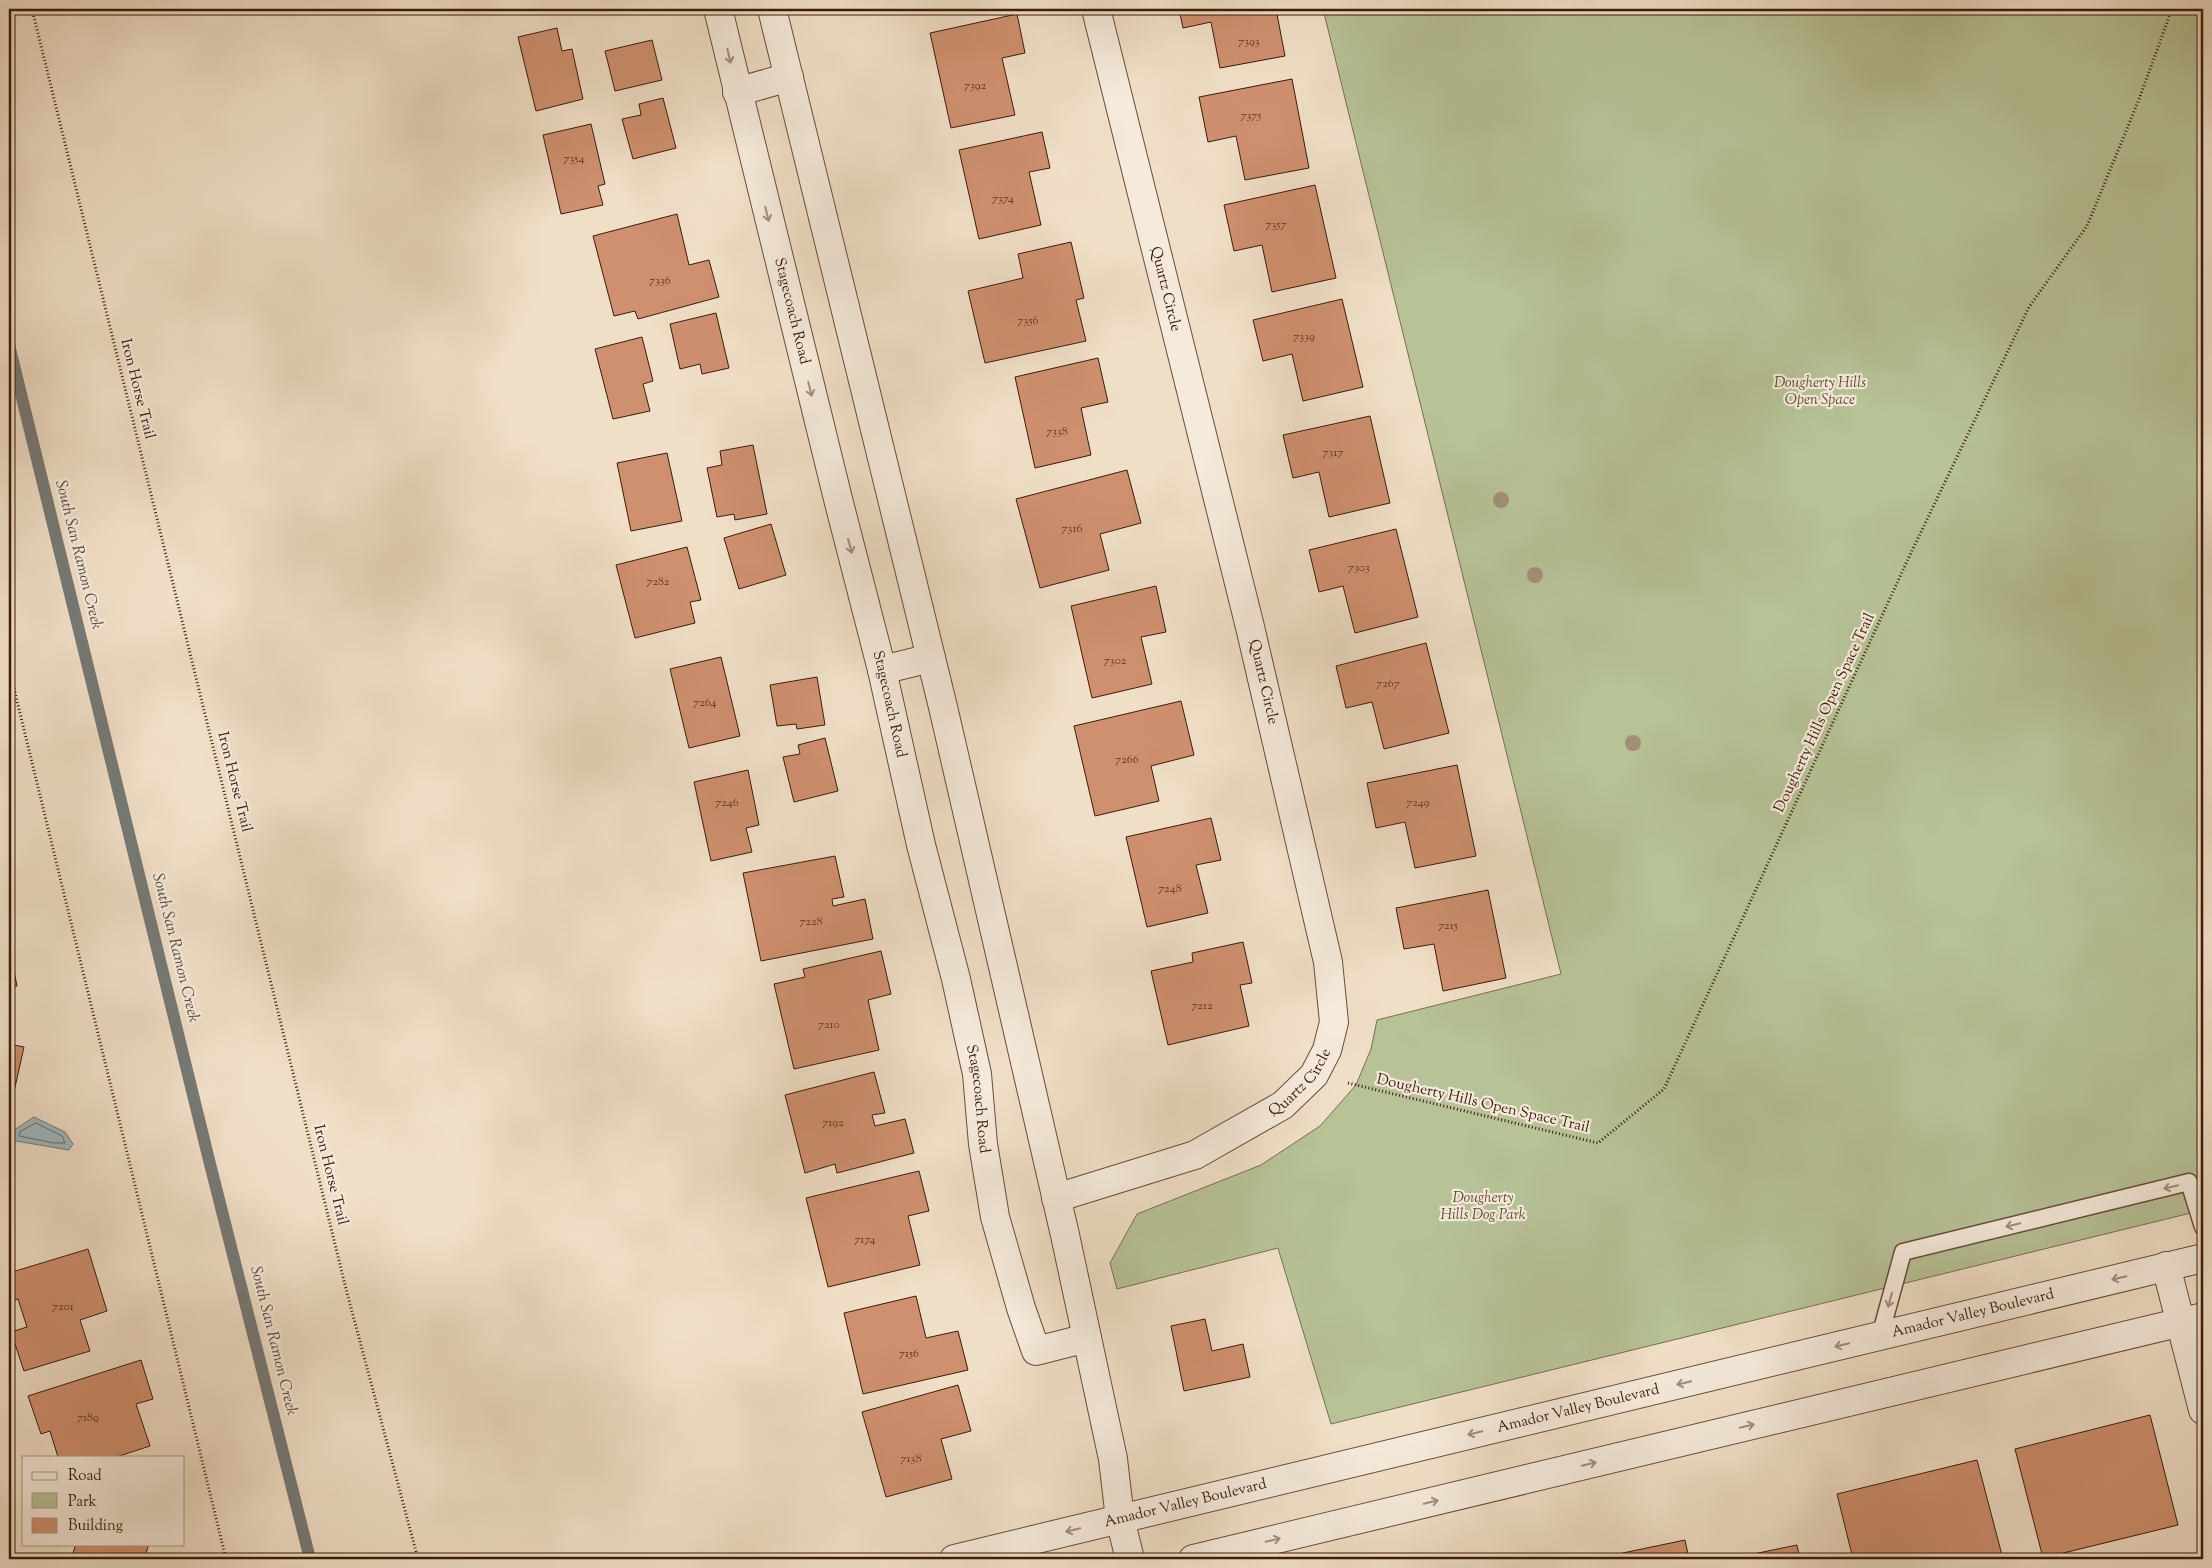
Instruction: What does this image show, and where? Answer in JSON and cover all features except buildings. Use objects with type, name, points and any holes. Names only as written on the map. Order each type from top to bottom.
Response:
[{"type":"street","name":"Stagecoach Road","points":[[718,9],[737,92],[882,670],[921,845],[956,979],[977,1074],[983,1144],[995,1217],[1021,1308],[1036,1352],[1087,1338]]},
{"type":"street","points":[[772,9],[931,658],[1056,1198],[1113,1459],[1120,1519],[1130,1559]]},
{"type":"street","name":"Quartz Circle","points":[[1056,1198],[1194,1155],[1283,1105],[1314,1075],[1328,1050],[1334,1022],[1328,962],[1250,627],[1096,9]]},
{"type":"street","points":[[737,92],[789,77]]},
{"type":"street","points":[[882,670],[931,658]]},
{"type":"street","name":"Amador Valley Boulevard","points":[[954,1559],[2203,1258]]},
{"type":"street","points":[[2166,1266],[2192,1319],[2203,1410]]},
{"type":"street","points":[[1193,1559],[2192,1319]]},
{"type":"lane","points":[[1880,1336],[1903,1252],[2189,1182],[2203,1228]]},
{"type":"path","name":"Iron Horse Trail","points":[[32,9],[346,1289],[418,1559]]},
{"type":"path","name":"Dougherty Hills Open Space Trail","points":[[1314,1075],[1598,1143],[1664,1089],[1908,558],[2029,307],[2087,226],[2138,102],[2172,9]]},
{"type":"path","points":[[9,668],[226,1559]]},
{"type":"green space","name":"Dougherty Hills Open Space","points":[[1323,9],[2203,9],[2203,1210],[1331,1424],[1278,1248],[1117,1289],[1110,1263],[1137,1214],[1261,1165],[1320,1126],[1356,1085],[1371,1049],[1377,1020],[1561,974]]},
{"type":"water","points":[[34,1117],[65,1132],[73,1144],[69,1150],[10,1140],[11,1132]]},
{"type":"waterway","name":"South San Ramon Creek","points":[[9,345],[209,1160],[310,1559]]},
{"type":"park label","name":"Dougherty Hills Dog Park","points":[[1483,1206]]}]
